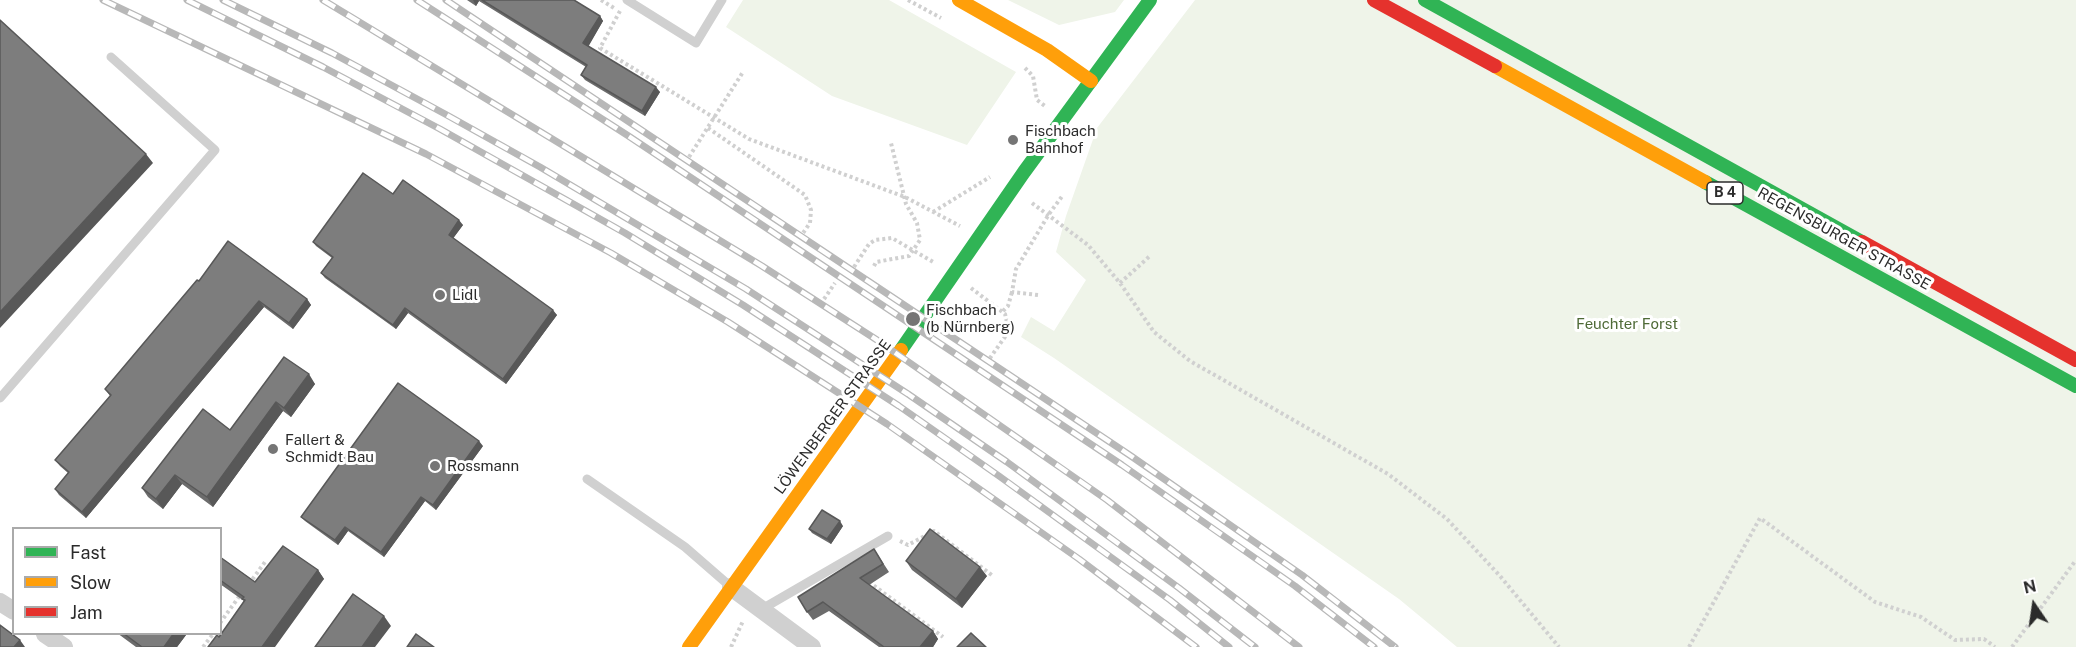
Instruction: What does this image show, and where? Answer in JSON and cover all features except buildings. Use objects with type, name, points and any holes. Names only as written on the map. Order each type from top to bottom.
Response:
[{"type":"main road","points":[[959,0],[1047,50],[1091,81]]},
{"type":"main road","name":"LÖWENBERGER STRASSE","points":[[688,647],[926,315],[1012,189],[1150,0]]},
{"type":"main road","name":"REGENSBURGER STRASSE","points":[[1374,0],[2076,386]]},
{"type":"main road","name":"REGENSBURGER STRASSE","points":[[1425,0],[2076,360]]},
{"type":"street","points":[[731,587],[812,647]]},
{"type":"street","points":[[48,635],[64,647]]},
{"type":"lane","points":[[625,3],[696,43],[722,0]]},
{"type":"lane","points":[[0,398],[215,150],[111,57]]},
{"type":"lane","points":[[587,479],[685,547],[731,587]]},
{"type":"lane","points":[[762,609],[888,536]]},
{"type":"path","points":[[601,0],[620,12]]},
{"type":"path","points":[[625,3],[600,48],[749,139],[904,197],[961,227]]},
{"type":"path","points":[[689,157],[743,72]]},
{"type":"path","points":[[708,128],[806,195],[811,210],[810,223],[803,233]]},
{"type":"path","points":[[874,266],[876,262],[909,256],[920,240],[920,234],[904,197],[891,143]]},
{"type":"path","points":[[933,212],[990,177]]},
{"type":"path","points":[[1012,189],[1088,245],[1120,283],[1154,332],[1190,362],[1388,474],[1447,519],[1500,576],[1559,647]]},
{"type":"path","points":[[1003,311],[1008,306],[1016,269],[1048,214],[1063,195]]},
{"type":"path","points":[[854,267],[869,244],[875,240],[892,238],[929,260]]},
{"type":"path","points":[[1120,283],[1151,255]]},
{"type":"path","points":[[824,299],[835,283]]},
{"type":"path","points":[[1012,292],[1038,295]]},
{"type":"path","points":[[981,294],[1003,311],[1008,327],[1007,334],[990,358]]},
{"type":"path","points":[[1689,647],[1760,518],[1875,602],[1921,616],[1955,640],[1984,639],[1995,647]]},
{"type":"path","points":[[888,536],[908,545],[934,531],[993,576]]},
{"type":"path","points":[[852,556],[870,584],[943,637]]},
{"type":"path","points":[[2012,647],[2076,560]]},
{"type":"path","points":[[222,620],[265,562]]},
{"type":"green space","points":[[743,0],[889,0],[1016,72],[967,145],[832,96],[726,27]]},
{"type":"green space","points":[[1008,0],[1124,0],[1115,12],[1059,25]]},
{"type":"green space","name":"Feuchter Forst","points":[[1195,0],[2076,0],[2076,647],[1457,647],[1399,599],[1021,337],[1031,317],[1054,331],[1086,280],[1056,252],[1066,216],[1097,128]]},
{"type":"railway","points":[[103,0],[426,154],[611,253],[728,322],[887,424],[1079,559],[1196,647]]},
{"type":"railway","points":[[187,0],[323,67],[440,129],[625,233],[743,305],[899,406],[999,476],[1170,600],[1229,647]]},
{"type":"railway","points":[[223,0],[332,53],[445,114],[540,167],[746,289],[908,394],[1007,462],[1179,588],[1255,647]]},
{"type":"railway","points":[[323,0],[762,266],[877,340],[1107,500],[1299,647]]},
{"type":"railway","points":[[417,0],[627,135],[1122,465],[1295,586],[1374,647]]},
{"type":"railway","points":[[446,0],[1131,456],[1302,575],[1395,647]]},
{"type":"traffic: fast","points":[[901,350],[1024,172],[1150,0]]},
{"type":"traffic: fast","points":[[1425,0],[1862,242]]},
{"type":"traffic: fast","points":[[1705,182],[2076,386]]},
{"type":"traffic: slow","points":[[959,0],[1047,50],[1091,81]]},
{"type":"traffic: slow","points":[[1495,66],[1705,182]]},
{"type":"traffic: slow","points":[[689,647],[901,350]]},
{"type":"traffic: jam","points":[[1374,0],[1495,66]]},
{"type":"traffic: jam","points":[[1862,242],[2076,360]]},
{"type":"place","name":"Fischbach Bahnhof","points":[[1013,140]]},
{"type":"place","name":"Lidl","points":[[440,295]]},
{"type":"place","name":"Fischbach (b Nürnberg)","points":[[913,319]]},
{"type":"place","name":"Fallert & Schmidt Bau","points":[[273,449]]},
{"type":"place","name":"Rossmann","points":[[435,466]]}]
